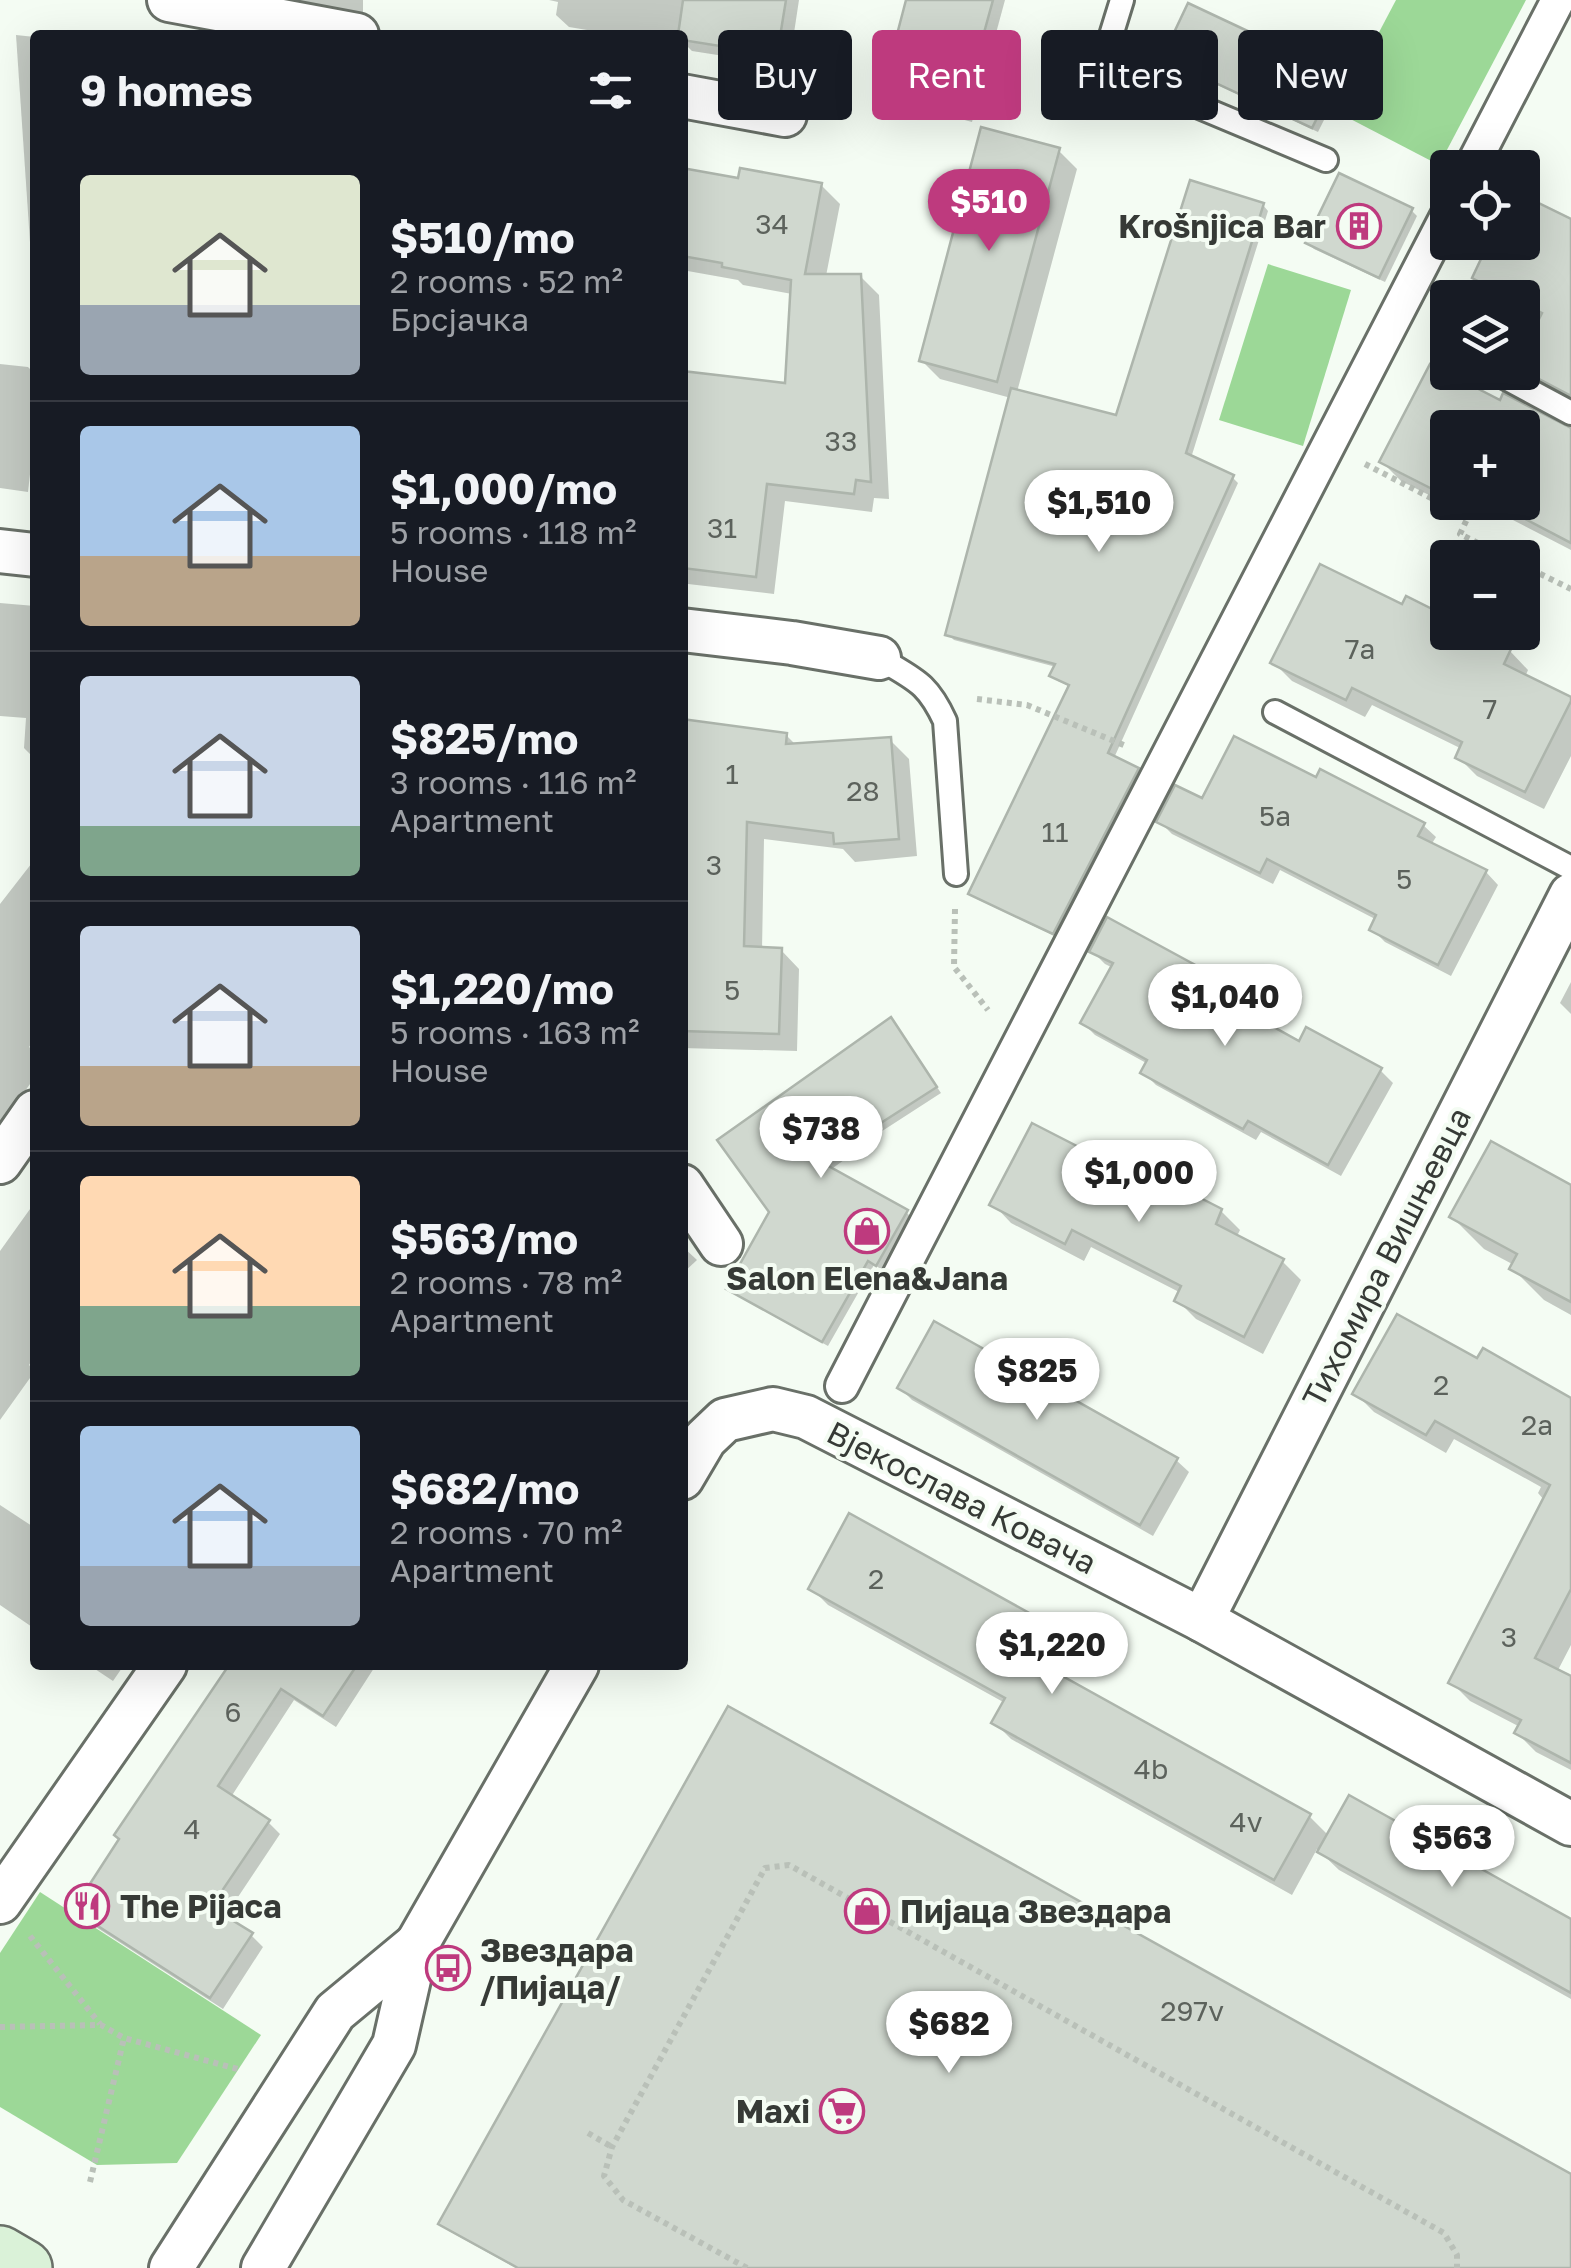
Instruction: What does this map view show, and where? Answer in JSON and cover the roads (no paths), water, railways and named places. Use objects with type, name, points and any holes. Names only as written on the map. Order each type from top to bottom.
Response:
[{"type":"main road","points":[[0,2254],[24,2268]]},
{"type":"street","points":[[1481,150],[1558,0]]},
{"type":"street","points":[[199,11],[324,30]]},
{"type":"street","points":[[688,97],[718,103]]},
{"type":"street","points":[[842,1386],[1430,249]]},
{"type":"street","points":[[0,550],[30,554]]},
{"type":"street","points":[[688,631],[879,658]]},
{"type":"street","name":"Тихомира Вишњевца","points":[[1202,1620],[1571,895]]},
{"type":"street","points":[[0,1162],[30,1119]]},
{"type":"street","points":[[688,1195],[721,1244]]},
{"type":"street","name":"Вјекослава Ковача","points":[[688,1468],[705,1439],[725,1420],[773,1409],[806,1417],[1202,1620],[1571,1824]]},
{"type":"street","points":[[1,1901],[163,1670]]},
{"type":"street","points":[[263,2268],[394,2044],[417,1944],[574,1670]]},
{"type":"street","points":[[172,2268],[335,2012],[417,1944]]},
{"type":"lane","points":[[1122,0],[1109,42],[1152,86],[1326,160]]},
{"type":"lane","points":[[1528,390],[1571,413]]},
{"type":"lane","points":[[879,658],[922,684],[945,722],[956,874]]},
{"type":"lane","points":[[1275,712],[1571,868]]},
{"type":"place","name":"Krošnjica Bar","points":[[1359,226]]},
{"type":"place","name":"Salon Elena&Jana","points":[[867,1231]]},
{"type":"place","name":"The Pijaca","points":[[87,1906]]},
{"type":"place","name":"Пијаца Звездара","points":[[867,1911]]},
{"type":"place","name":"Звездара /Пијаца/","points":[[448,1968]]},
{"type":"place","name":"Maxi","points":[[842,2111]]}]
